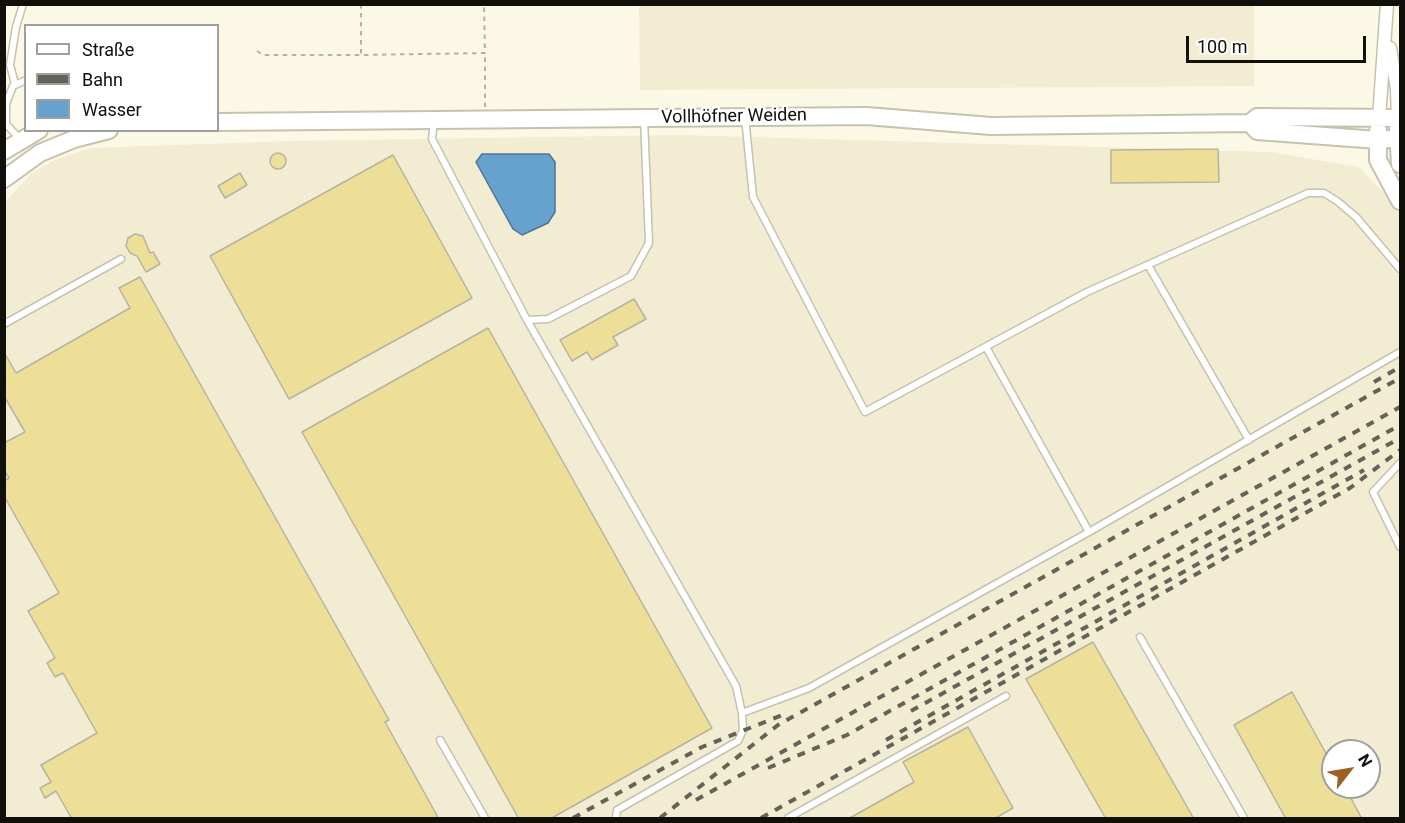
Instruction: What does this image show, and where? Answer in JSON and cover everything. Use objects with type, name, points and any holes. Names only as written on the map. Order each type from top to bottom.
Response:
[{"type":"main road","name":"Vollhöfner Weiden","points":[[219,122],[866,116],[991,126],[1250,123],[1257,117],[1400,118]]},
{"type":"main road","points":[[1379,118],[1378,140],[1381,169],[1401,201]]},
{"type":"main road","points":[[1400,118],[1401,164]]},
{"type":"main road","name":"Vollhöfner Weiden","points":[[1250,123],[1257,131],[1378,140],[1399,138]]},
{"type":"main road","points":[[4,151],[35,132]]},
{"type":"main road","points":[[4,179],[23,164],[52,147],[103,132]]},
{"type":"street","points":[[1379,118],[1387,30],[1387,4]]},
{"type":"street","points":[[1387,30],[1400,118]]},
{"type":"lane","points":[[15,84],[10,65],[16,27],[23,4]]},
{"type":"lane","points":[[21,140],[9,130],[6,118],[6,98],[15,84],[24,81]]},
{"type":"lane","points":[[745,117],[753,197],[865,412],[1087,292],[1308,193],[1323,193],[1338,201],[1356,217],[1401,268]]},
{"type":"lane","points":[[527,320],[548,319],[631,276],[649,243],[644,118]]},
{"type":"lane","points":[[434,120],[432,139],[527,320],[736,686],[743,730],[738,741],[617,810],[615,818]]},
{"type":"lane","points":[[4,324],[121,259]]},
{"type":"lane","points":[[1148,265],[1249,440]]},
{"type":"lane","points":[[986,347],[1089,532]]},
{"type":"lane","points":[[742,713],[808,688],[1089,532],[1401,352]]},
{"type":"lane","points":[[1401,463],[1372,492],[1401,547]]},
{"type":"lane","points":[[1140,637],[1244,819]]},
{"type":"lane","points":[[788,819],[1006,696]]},
{"type":"lane","points":[[440,740],[485,819]]},
{"type":"path","points":[[361,4],[362,55]]},
{"type":"path","points":[[484,4],[485,119]]},
{"type":"path","points":[[257,51],[263,55],[485,53]]},
{"type":"shaded area","points":[[639,5],[1254,5],[1254,86],[640,90]]},
{"type":"shaded area","points":[[680,135],[1271,152],[1359,167],[1400,210],[1400,818],[6,818],[4,203],[32,173],[56,159],[91,148],[289,141]]},
{"type":"water","points":[[482,154],[549,154],[555,162],[555,212],[548,223],[522,235],[513,229],[476,162]]},
{"type":"building","points":[[1218,149],[1219,182],[1111,183],[1111,150]]},
{"type":"building","points":[[275,153],[281,153],[286,161],[284,167],[275,169],[270,164],[270,158]]},
{"type":"building","points":[[393,155],[472,298],[289,399],[210,256]]},
{"type":"building","points":[[240,173],[247,185],[225,198],[218,186]]},
{"type":"building","points":[[135,234],[143,236],[150,253],[153,252],[160,264],[146,272],[137,256],[130,253],[126,246],[128,238]]},
{"type":"building","points":[[140,277],[389,720],[385,722],[439,819],[72,819],[56,791],[45,798],[40,788],[51,782],[41,765],[97,733],[63,673],[55,677],[47,663],[55,658],[28,611],[59,593],[4,496],[4,481],[9,478],[4,470],[4,443],[25,432],[4,396],[4,352],[16,373],[130,308],[119,288]]},
{"type":"building","points":[[634,299],[646,319],[613,337],[618,345],[592,360],[587,352],[572,361],[560,340]]},
{"type":"building","points":[[488,328],[712,728],[550,819],[519,819],[302,432]]},
{"type":"building","points":[[1093,642],[1194,819],[1106,819],[1026,679]]},
{"type":"building","points":[[1292,692],[1321,744],[1321,799],[1351,799],[1362,819],[1286,819],[1234,725]]},
{"type":"building","points":[[968,727],[1013,808],[994,819],[848,819],[914,782],[903,762]]},
{"type":"railway","points":[[1374,382],[1400,367]]},
{"type":"railway","points":[[660,818],[778,725],[1400,378]]},
{"type":"railway","points":[[696,800],[1400,407]]},
{"type":"railway","points":[[768,768],[847,735],[1400,425]]},
{"type":"railway","points":[[911,711],[1400,438]]},
{"type":"railway","points":[[761,818],[1350,488],[1400,450]]},
{"type":"railway","points":[[886,740],[1364,470]]},
{"type":"railway","points":[[573,818],[702,747],[785,714]]}]
